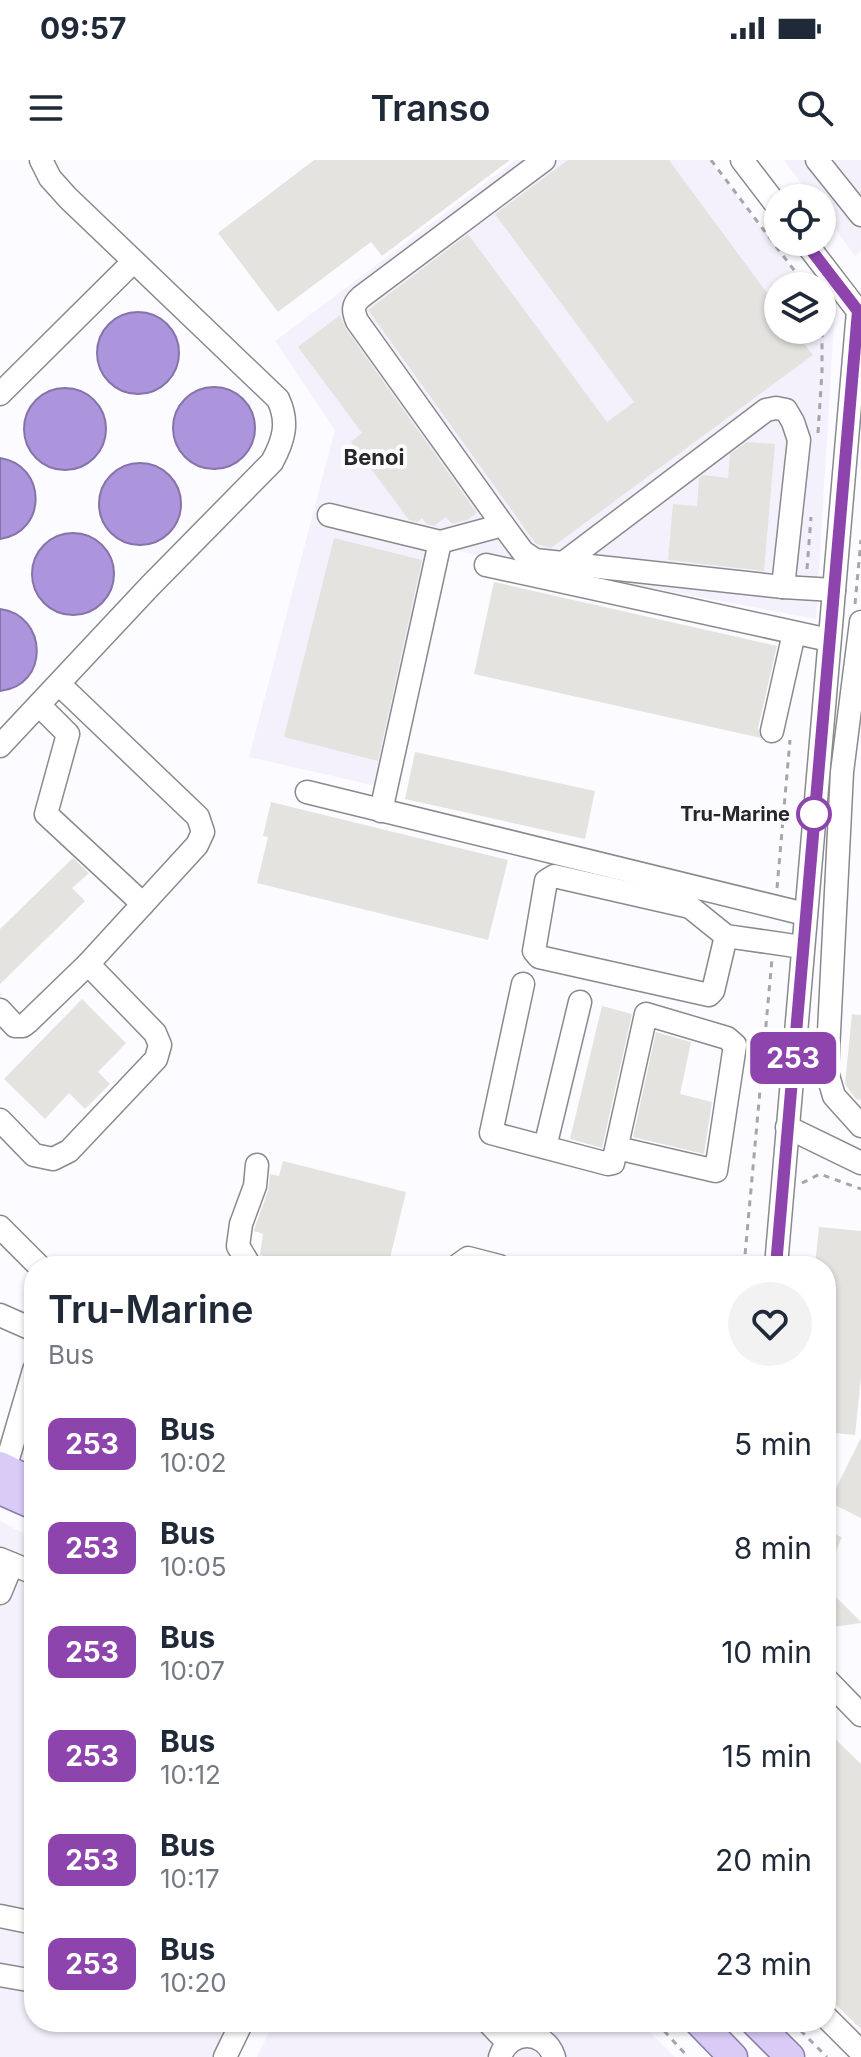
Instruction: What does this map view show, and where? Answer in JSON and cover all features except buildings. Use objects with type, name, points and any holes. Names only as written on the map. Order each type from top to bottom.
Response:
[{"type":"main road","points":[[3,1480],[24,1482]]},
{"type":"main road","points":[[3,1480],[24,1497]]},
{"type":"main road","points":[[709,2032],[733,2057]]},
{"type":"main road","points":[[765,2032],[790,2057]]},
{"type":"street","points":[[4,733],[39,705],[272,462],[283,441],[285,414],[278,399],[56,186],[41,160]]},
{"type":"street","points":[[544,160],[355,303],[357,321],[523,552],[535,560],[834,590]]},
{"type":"street","points":[[742,160],[764,189]]},
{"type":"street","points":[[817,160],[861,215]]},
{"type":"street","points":[[777,1256],[829,640],[854,430],[859,310],[816,256]]},
{"type":"street","points":[[0,394],[133,262]]},
{"type":"street","points":[[562,564],[766,410],[776,408],[786,410],[799,440],[783,587]]},
{"type":"street","points":[[329,515],[440,542],[503,525]]},
{"type":"street","points":[[381,811],[440,542]]},
{"type":"street","points":[[486,565],[829,640]]},
{"type":"street","points":[[861,622],[842,772],[827,1072],[834,1096],[861,1126]]},
{"type":"street","points":[[772,731],[794,633]]},
{"type":"street","points":[[0,1010],[15,1026],[23,1026],[88,964],[197,845],[203,832],[202,824],[187,807],[59,684]]},
{"type":"street","points":[[39,705],[68,734],[46,814],[143,904]]},
{"type":"street","points":[[307,792],[805,914]]},
{"type":"street","points":[[726,936],[713,991],[709,995],[539,957],[534,951],[546,881],[554,876],[690,907],[726,936],[802,947]]},
{"type":"street","points":[[0,1120],[34,1155],[53,1159],[69,1151],[156,1059],[160,1045],[155,1033],[88,964]]},
{"type":"street","points":[[523,984],[491,1133],[608,1164],[614,1161],[646,1014],[732,1040],[735,1051],[716,1171],[617,1148]]},
{"type":"street","points":[[545,1147],[580,1002]]},
{"type":"street","points":[[787,1127],[861,1163]]},
{"type":"street","points":[[244,1256],[238,1246],[241,1224],[255,1186],[257,1165]]},
{"type":"street","points":[[0,1227],[29,1256]]},
{"type":"street","points":[[0,1315],[24,1326]]},
{"type":"street","points":[[3,1480],[24,1405]]},
{"type":"street","points":[[0,1593],[6,1562]]},
{"type":"street","points":[[836,1689],[861,1715]]},
{"type":"street","points":[[0,1916],[24,1921]]},
{"type":"street","points":[[0,1975],[24,1979]]},
{"type":"street","points":[[836,2027],[861,2052]]},
{"type":"street","points":[[225,2057],[237,2032]]},
{"type":"street","points":[[494,2032],[504,2050],[519,2036],[531,2035],[543,2040],[554,2057]]},
{"type":"path","points":[[711,160],[795,272]]},
{"type":"path","points":[[783,1182],[798,1184],[820,1174],[861,1189]]},
{"type":"path","points":[[665,2032],[688,2057]]},
{"type":"path","points":[[802,2032],[827,2057]]},
{"type":"shaded area","points":[[516,160],[709,160],[764,231],[764,256],[783,256],[795,272],[764,272],[764,344],[833,344],[816,619],[451,550],[385,788],[249,757],[335,430],[275,341]]},
{"type":"shaded area","points":[[784,160],[861,160],[861,251],[855,256],[836,230],[836,184],[802,184]]},
{"type":"shaded area","points":[[138,312],[154,315],[167,324],[176,337],[179,353],[176,369],[167,382],[154,391],[138,394],[122,391],[109,382],[100,369],[97,353],[100,337],[109,324],[122,315]]},
{"type":"shaded area","points":[[214,387],[230,390],[243,399],[252,412],[255,428],[252,444],[243,457],[230,466],[214,469],[198,466],[185,457],[176,444],[173,428],[176,412],[185,399],[198,390]]},
{"type":"shaded area","points":[[65,388],[81,391],[94,400],[103,413],[106,429],[103,445],[94,458],[81,467],[65,470],[49,467],[36,458],[27,445],[24,429],[27,413],[36,400],[49,391]]},
{"type":"shaded area","points":[[0,458],[15,463],[27,473],[36,498],[27,524],[16,534],[0,539]]},
{"type":"shaded area","points":[[140,463],[156,466],[169,475],[178,488],[181,504],[178,520],[169,533],[156,542],[140,545],[124,542],[111,533],[102,520],[99,504],[102,488],[111,475],[124,466]]},
{"type":"shaded area","points":[[73,533],[89,536],[102,545],[111,558],[114,574],[111,590],[102,603],[89,612],[73,615],[57,612],[44,603],[35,590],[32,574],[35,558],[44,545],[57,536]]},
{"type":"shaded area","points":[[0,609],[16,614],[27,624],[37,650],[35,664],[28,677],[16,686],[0,691]]},
{"type":"shaded area","points":[[0,1521],[24,1534],[24,2032],[222,2032],[216,2057],[0,2057]]},
{"type":"shaded area","points":[[269,2032],[650,2032],[675,2057],[257,2057]]},
{"type":"bus line","name":"253","points":[[777,1256],[858,311],[816,256]]},
{"type":"place","name":"Tru-Marine","points":[[814,814]]},
{"type":"district","name":"Benoi","points":[[374,457]]}]
